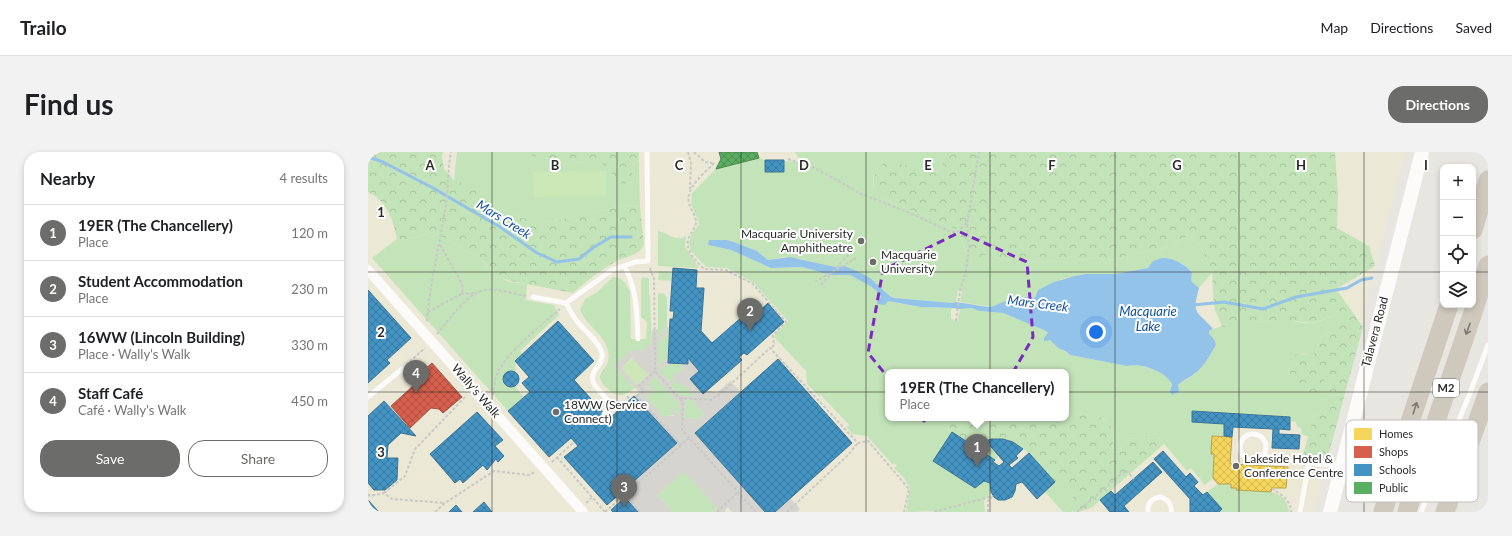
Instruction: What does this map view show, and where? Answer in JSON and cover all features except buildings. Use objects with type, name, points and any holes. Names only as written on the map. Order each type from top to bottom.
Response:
[{"type":"highway","points":[[1476,220],[1488,180]]},
{"type":"highway","name":"M2","points":[[1436,420],[1474,312],[1488,265]]},
{"type":"highway","name":"M2","points":[[1412,420],[1448,308]]},
{"type":"highway","points":[[1478,421],[1488,392]]},
{"type":"highway","name":"M2","points":[[1383,512],[1386,502]]},
{"type":"highway","name":"M2","points":[[1407,512],[1410,502]]},
{"type":"highway","points":[[1447,512],[1450,502]]},
{"type":"street","name":"Talavera Road","points":[[1353,420],[1422,152]]},
{"type":"street","name":"Wally's Walk","points":[[368,270],[583,512]]},
{"type":"street","name":"Talavera Road","points":[[1330,512],[1346,447]]},
{"type":"lane","points":[[533,297],[566,303],[612,270],[625,267],[636,262],[648,261],[647,152]]},
{"type":"lane","points":[[625,267],[631,279],[634,292],[638,339]]},
{"type":"lane","points":[[566,303],[574,318],[600,348],[602,359],[601,364],[593,374],[593,380],[598,390],[608,399],[609,405],[604,414]]},
{"type":"lane","points":[[1459,420],[1488,344]]},
{"type":"lane","points":[[368,397],[402,369]]},
{"type":"lane","points":[[1423,384],[1445,392]]},
{"type":"lane","points":[[1262,456],[1266,449],[1262,438],[1258,435],[1250,434],[1243,438],[1240,450],[1245,458],[1254,460],[1262,456],[1341,466]]},
{"type":"lane","points":[[1300,512],[1309,463]]},
{"type":"lane","points":[[1148,512],[1148,505],[1150,502],[1161,497],[1170,505],[1170,512]]},
{"type":"lane","points":[[1421,512],[1425,502]]},
{"type":"lane","points":[[1447,512],[1452,502]]},
{"type":"path","points":[[429,338],[428,312],[446,205],[448,169],[451,152]]},
{"type":"path","points":[[679,398],[712,400],[724,391],[774,345],[773,335],[786,322],[753,284],[726,270],[704,269],[690,251],[687,244],[696,221],[688,200],[691,164],[688,152]]},
{"type":"path","points":[[690,190],[714,163],[705,162],[694,152]]},
{"type":"path","points":[[956,321],[960,291],[966,271],[969,247],[967,223],[979,152]]},
{"type":"path","points":[[788,159],[814,168],[859,193],[910,213],[950,232],[956,232],[967,223]]},
{"type":"path","points":[[439,242],[462,284],[463,289],[461,294]]},
{"type":"path","points":[[821,285],[849,254]]},
{"type":"path","points":[[815,282],[856,258]]},
{"type":"path","points":[[648,261],[654,278],[655,371],[683,402],[682,430],[756,512]]},
{"type":"path","points":[[428,312],[461,294],[475,293],[486,290],[533,297]]},
{"type":"path","points":[[413,359],[429,338],[436,334],[475,293]]},
{"type":"path","points":[[489,406],[495,389],[496,376],[500,368],[514,351],[566,303]]},
{"type":"path","points":[[770,348],[858,443]]},
{"type":"path","points":[[655,371],[639,386],[644,391],[637,397],[681,445]]},
{"type":"path","points":[[368,494],[370,496],[384,493],[405,476],[415,449],[474,388]]},
{"type":"path","points":[[627,396],[630,400]]},
{"type":"path","points":[[574,442],[557,457],[605,512],[689,438]]},
{"type":"path","points":[[786,512],[848,455],[858,443],[868,441],[908,489],[904,512]]},
{"type":"path","points":[[435,512],[445,503],[494,471],[529,474],[544,468]]},
{"type":"path","points":[[1077,512],[1126,470],[1134,479]]},
{"type":"path","points":[[1272,488],[1287,500],[1291,512]]},
{"type":"path","points":[[717,512],[738,492]]},
{"type":"path","points":[[384,493],[392,499],[445,503]]},
{"type":"path","points":[[625,494],[640,512]]},
{"type":"path","points":[[934,512],[993,496],[988,501],[988,512]]},
{"type":"highlighted area","points":[[960,232],[1027,262],[1033,337],[993,408],[924,421],[868,353],[883,270]]},
{"type":"shaded area","name":"Macquarie University","points":[[368,152],[1405,152],[1314,512],[368,512]]},
{"type":"shaded area","points":[[667,327],[670,327],[669,332],[658,342],[658,366],[668,357],[668,363],[671,363],[668,366],[666,364],[658,371],[669,382],[674,378],[672,376],[684,368],[680,364],[688,364],[688,358],[699,371],[690,379],[703,394],[707,390],[717,393],[730,381],[741,392],[695,433],[765,512],[732,512],[728,507],[725,510],[726,512],[713,512],[717,508],[684,472],[657,495],[673,512],[638,512],[628,501],[625,503],[618,495],[677,443],[634,396],[639,392],[614,366],[632,350],[639,350],[641,352],[652,342],[652,330],[658,329],[658,337]],"holes":[[[632,358],[648,375],[637,385],[622,368]],[[655,376],[679,403],[679,415],[673,409],[670,411],[675,416],[663,416],[646,397],[651,392],[645,386],[647,385],[653,392],[655,391],[648,383]],[[676,380],[682,386],[684,384],[695,397],[680,396],[670,385]],[[691,399],[704,414],[698,419],[684,418],[685,400]]]},
{"type":"shaded area","points":[[790,498],[800,509],[797,512],[775,512]]},
{"type":"green space","points":[[368,152],[443,152],[442,157],[444,169],[454,180],[477,190],[499,209],[508,211],[522,218],[549,222],[627,205],[640,207],[644,244],[640,251],[608,266],[573,293],[510,281],[498,276],[478,256],[432,232],[405,240],[397,239],[394,225],[388,212],[380,200],[368,192]]},
{"type":"green space","points":[[457,152],[525,152],[529,155],[549,159],[558,164],[599,162],[607,167],[617,180],[632,178],[633,166],[639,160],[640,207],[627,205],[549,222],[533,221],[522,218],[508,211],[499,209],[454,180]]},
{"type":"green space","points":[[525,152],[639,152],[639,160],[633,166],[632,178],[628,184],[617,180],[607,167],[599,162],[558,164],[549,159],[529,155]]},
{"type":"green space","points":[[795,152],[946,152],[942,172],[901,166],[878,169],[873,178],[873,186],[882,198],[958,230],[968,257],[975,260],[989,252],[997,258],[1020,265],[1037,261],[1072,262],[1095,257],[1107,261],[1169,247],[1188,235],[1201,247],[1212,273],[1199,288],[1191,281],[1192,273],[1183,264],[1168,258],[1163,258],[1148,268],[1115,274],[1086,274],[1062,279],[1038,290],[1035,298],[1028,297],[1004,302],[992,307],[960,302],[962,291],[958,290],[956,302],[952,303],[895,298],[891,297],[882,288],[844,266],[835,267],[801,259],[783,257],[768,260],[757,251],[727,240],[709,240],[708,245],[731,250],[771,268],[803,267],[819,272],[850,275],[878,292],[881,297],[880,298],[889,301],[916,306],[953,308],[951,311],[951,319],[958,321],[960,309],[971,308],[980,311],[1003,313],[1044,330],[1058,348],[1070,355],[1127,366],[1133,365],[1146,367],[1164,375],[1172,384],[1170,387],[1178,385],[1196,373],[1206,362],[1216,345],[1209,335],[1209,331],[1218,327],[1239,323],[1272,321],[1311,323],[1335,315],[1338,317],[1339,321],[1335,327],[1322,337],[1313,356],[1302,353],[1289,366],[1288,371],[1302,391],[1317,390],[1319,384],[1325,380],[1330,381],[1331,386],[1326,406],[1314,416],[1309,436],[1302,435],[1301,428],[1297,427],[1296,422],[1290,421],[1290,417],[1192,411],[1192,422],[1224,424],[1224,436],[1212,436],[1211,453],[1214,454],[1213,478],[1205,485],[1191,468],[1187,471],[1155,433],[1140,438],[1128,439],[1120,451],[1115,452],[1112,448],[1114,437],[1112,428],[1108,422],[1093,415],[1069,413],[1069,369],[885,369],[885,421],[950,421],[948,431],[952,432],[934,461],[975,488],[984,481],[990,483],[991,493],[984,501],[985,512],[906,512],[910,488],[904,478],[894,468],[897,466],[894,463],[893,465],[867,436],[852,434],[846,426],[850,426],[820,394],[820,397],[807,384],[806,371],[775,338],[775,334],[788,321],[754,283],[727,268],[706,267],[691,251],[689,243],[691,236],[699,224],[691,204],[692,193],[716,169],[759,158],[765,160],[765,172],[784,172],[784,161],[801,162]]},
{"type":"green space","points":[[946,152],[1335,152],[1338,192],[1337,228],[1369,246],[1375,266],[1336,289],[1363,327],[1327,460],[1302,458],[1314,416],[1326,406],[1331,386],[1330,381],[1325,380],[1319,385],[1316,395],[1311,397],[1302,391],[1288,371],[1290,362],[1297,353],[1313,356],[1322,337],[1335,327],[1339,321],[1338,317],[1335,315],[1309,323],[1295,321],[1260,321],[1222,327],[1214,307],[1212,273],[1201,247],[1188,235],[1169,247],[1107,261],[1095,257],[1072,262],[1037,261],[1020,265],[997,258],[989,253],[975,261],[968,257],[958,230],[882,198],[873,184],[877,171],[885,162],[916,167],[933,172],[941,172]]},
{"type":"green space","points":[[606,171],[606,196],[534,197],[533,172]]},
{"type":"green space","points":[[658,231],[675,238],[682,238],[686,236],[685,247],[699,268],[658,266]]},
{"type":"green space","points":[[432,232],[478,256],[498,276],[510,282],[527,284],[526,300],[554,305],[559,315],[520,351],[523,354],[515,361],[516,373],[509,372],[506,374],[504,382],[508,386],[515,386],[524,397],[508,411],[372,258],[397,239],[405,240]]},
{"type":"green space","points":[[659,271],[672,272],[672,281],[658,280]]},
{"type":"green space","points":[[613,277],[622,279],[630,292],[631,339],[646,339],[647,322],[641,317],[641,280],[643,277],[649,278],[652,342],[641,352],[615,366],[635,388],[623,395],[615,394],[609,390],[600,379],[601,372],[605,368],[609,358],[608,350],[602,337],[586,320],[580,310],[585,299],[596,293]]},
{"type":"green space","points":[[659,293],[664,293],[667,298],[667,327],[658,337],[658,295]]},
{"type":"green space","points":[[669,332],[668,357],[658,366],[658,342]]},
{"type":"green space","points":[[633,358],[648,375],[637,385],[622,368]]},
{"type":"green space","points":[[671,363],[680,364],[684,368],[677,375],[673,376],[674,378],[669,382],[658,371],[666,364],[668,366]]},
{"type":"green space","points":[[655,376],[679,403],[679,415],[663,416],[645,397],[646,384],[653,392],[654,391],[647,383]]},
{"type":"green space","points":[[676,379],[684,384],[696,397],[680,396],[670,385]]},
{"type":"green space","points":[[691,399],[704,414],[698,419],[684,418],[686,402],[684,400]]},
{"type":"green space","points":[[1069,413],[1085,414],[1093,415],[1108,422],[1112,428],[1114,437],[1112,448],[1115,452],[1120,451],[1128,439],[1140,438],[1155,433],[1164,444],[1092,507],[1079,511],[1063,512],[1071,506],[1074,493],[1072,490],[1053,480],[1026,451],[1019,446],[1004,439],[986,441],[998,456],[995,460],[948,431],[950,421],[1069,421]]},
{"type":"green space","points":[[684,471],[717,508],[713,512],[673,512],[657,495]]},
{"type":"green space","points":[[1055,482],[1069,487],[1074,493],[1071,506],[1063,512],[1045,492]]},
{"type":"green space","points":[[1218,484],[1231,484],[1237,488],[1237,490],[1261,491],[1276,494],[1287,504],[1289,512],[1219,512],[1222,509],[1207,492]]},
{"type":"water","name":"Macquarie Lake","points":[[709,240],[727,240],[734,242],[757,251],[768,260],[790,257],[835,267],[844,266],[870,278],[891,297],[895,298],[952,303],[956,302],[988,307],[1014,299],[1027,297],[1035,298],[1038,290],[1054,282],[1075,276],[1086,274],[1115,274],[1148,268],[1154,261],[1161,258],[1168,258],[1183,265],[1192,273],[1191,281],[1199,288],[1196,304],[1197,312],[1213,329],[1209,331],[1209,334],[1214,339],[1216,345],[1201,368],[1181,382],[1178,385],[1179,391],[1172,395],[1170,392],[1172,384],[1164,375],[1152,369],[1133,365],[1127,366],[1070,355],[1058,348],[1050,340],[1044,341],[1044,338],[1048,333],[1044,330],[1003,313],[980,311],[971,308],[960,309],[920,307],[888,301],[885,305],[877,304],[881,297],[878,292],[850,275],[831,275],[802,267],[771,268],[731,250],[708,245]]},
{"type":"waterway","name":"Mars Creek","points":[[368,157],[383,162],[433,188],[500,227],[537,253],[557,262],[579,259],[594,247],[611,237],[631,237]]},
{"type":"waterway","name":"Mars Creek","points":[[1193,305],[1224,302],[1263,309],[1296,297],[1347,288],[1361,280],[1372,278]]},
{"type":"place","name":"Macquarie University Amphitheatre","points":[[861,241]]},
{"type":"place","name":"Macquarie University","points":[[873,262]]},
{"type":"place","name":"Student Accommodation","points":[[750,331]]},
{"type":"place","name":"Staff Café","points":[[416,393]]},
{"type":"place","name":"18WW (Service Connect)","points":[[556,412]]},
{"type":"place","name":"Lakeside Hotel & Conference Centre","points":[[1236,466]]},
{"type":"place","name":"19ER (The Chancellery)","points":[[977,467]]},
{"type":"place","name":"16WW (Lincoln Building)","points":[[624,507]]}]
